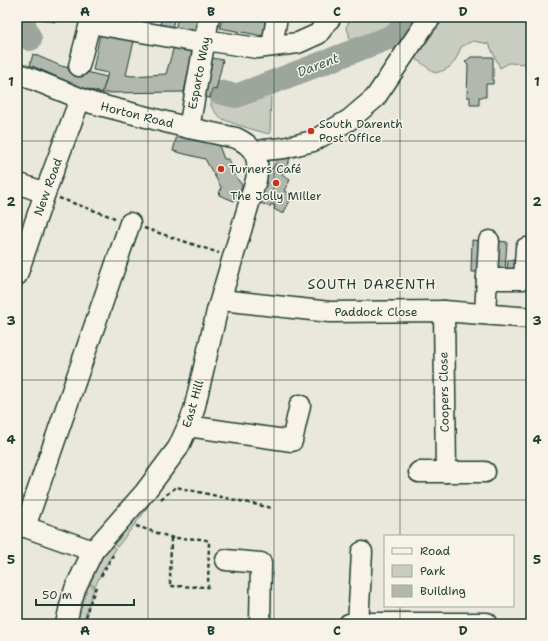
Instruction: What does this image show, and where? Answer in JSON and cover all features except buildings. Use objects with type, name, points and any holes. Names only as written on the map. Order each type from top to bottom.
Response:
[{"type":"street","name":"Esparto Way","points":[[189,128],[209,17]]},
{"type":"street","points":[[272,46],[277,17]]},
{"type":"street","points":[[79,66],[91,20],[250,48],[298,43],[318,34],[331,17]]},
{"type":"street","points":[[255,154],[264,150],[284,148],[313,140],[349,120],[375,98],[431,17]]},
{"type":"street","name":"Horton Road","points":[[17,73],[80,99],[189,128],[236,138],[246,144],[255,154]]},
{"type":"street","name":"New Road","points":[[17,275],[45,193],[80,99]]},
{"type":"street","name":"East Hill","points":[[66,624],[75,589],[93,551],[145,492],[178,448],[188,426],[194,410],[204,361],[256,180],[258,164],[255,154]]},
{"type":"street","points":[[17,183],[45,193]]},
{"type":"street","points":[[93,551],[21,526],[130,224]]},
{"type":"street","points":[[485,314],[489,242]]},
{"type":"street","points":[[487,279],[524,279],[526,248]]},
{"type":"street","name":"Paddock Close","points":[[221,300],[330,312],[444,312],[531,318]]},
{"type":"street","name":"Coopers Close","points":[[444,312],[446,472]]},
{"type":"street","points":[[188,426],[292,441],[300,405]]},
{"type":"street","points":[[419,472],[485,472]]},
{"type":"street","points":[[362,552],[355,624],[487,623]]},
{"type":"street","points":[[226,560],[261,563],[260,624]]},
{"type":"path","points":[[159,501],[176,487],[272,508]]},
{"type":"path","points":[[138,522],[135,526],[171,537],[204,539],[209,541],[208,587],[170,586],[171,537]]},
{"type":"path","points":[[85,624],[88,608],[97,585],[115,552]]},
{"type":"green space","points":[[352,17],[420,17],[403,37],[397,51],[379,41],[350,47],[349,34],[346,27]]},
{"type":"green space","points":[[445,17],[531,17],[531,68],[528,64],[509,63],[500,68],[489,44],[473,41],[461,47],[455,61],[449,67],[435,73],[415,58]]},
{"type":"green space","points":[[271,89],[270,134],[225,120],[218,115],[211,106],[212,96],[240,101]]},
{"type":"green space","points":[[153,497],[143,514],[117,547],[110,541]]},
{"type":"green space","points":[[108,543],[116,549],[95,586],[85,581]]},
{"type":"green space","points":[[84,582],[94,587],[94,589],[84,624],[73,624]]},
{"type":"waterway","name":"Darent","points":[[21,17],[30,39]]},
{"type":"waterway","name":"Darent","points":[[219,92],[236,96],[396,35],[410,17]]},
{"type":"place","name":"South Darenth Post Office","points":[[311,131]]},
{"type":"place","name":"Turners Café","points":[[221,169]]},
{"type":"place","name":"The Jolly Miller","points":[[276,183]]},
{"type":"district","name":"SOUTH DARENTH","points":[[372,284]]}]
